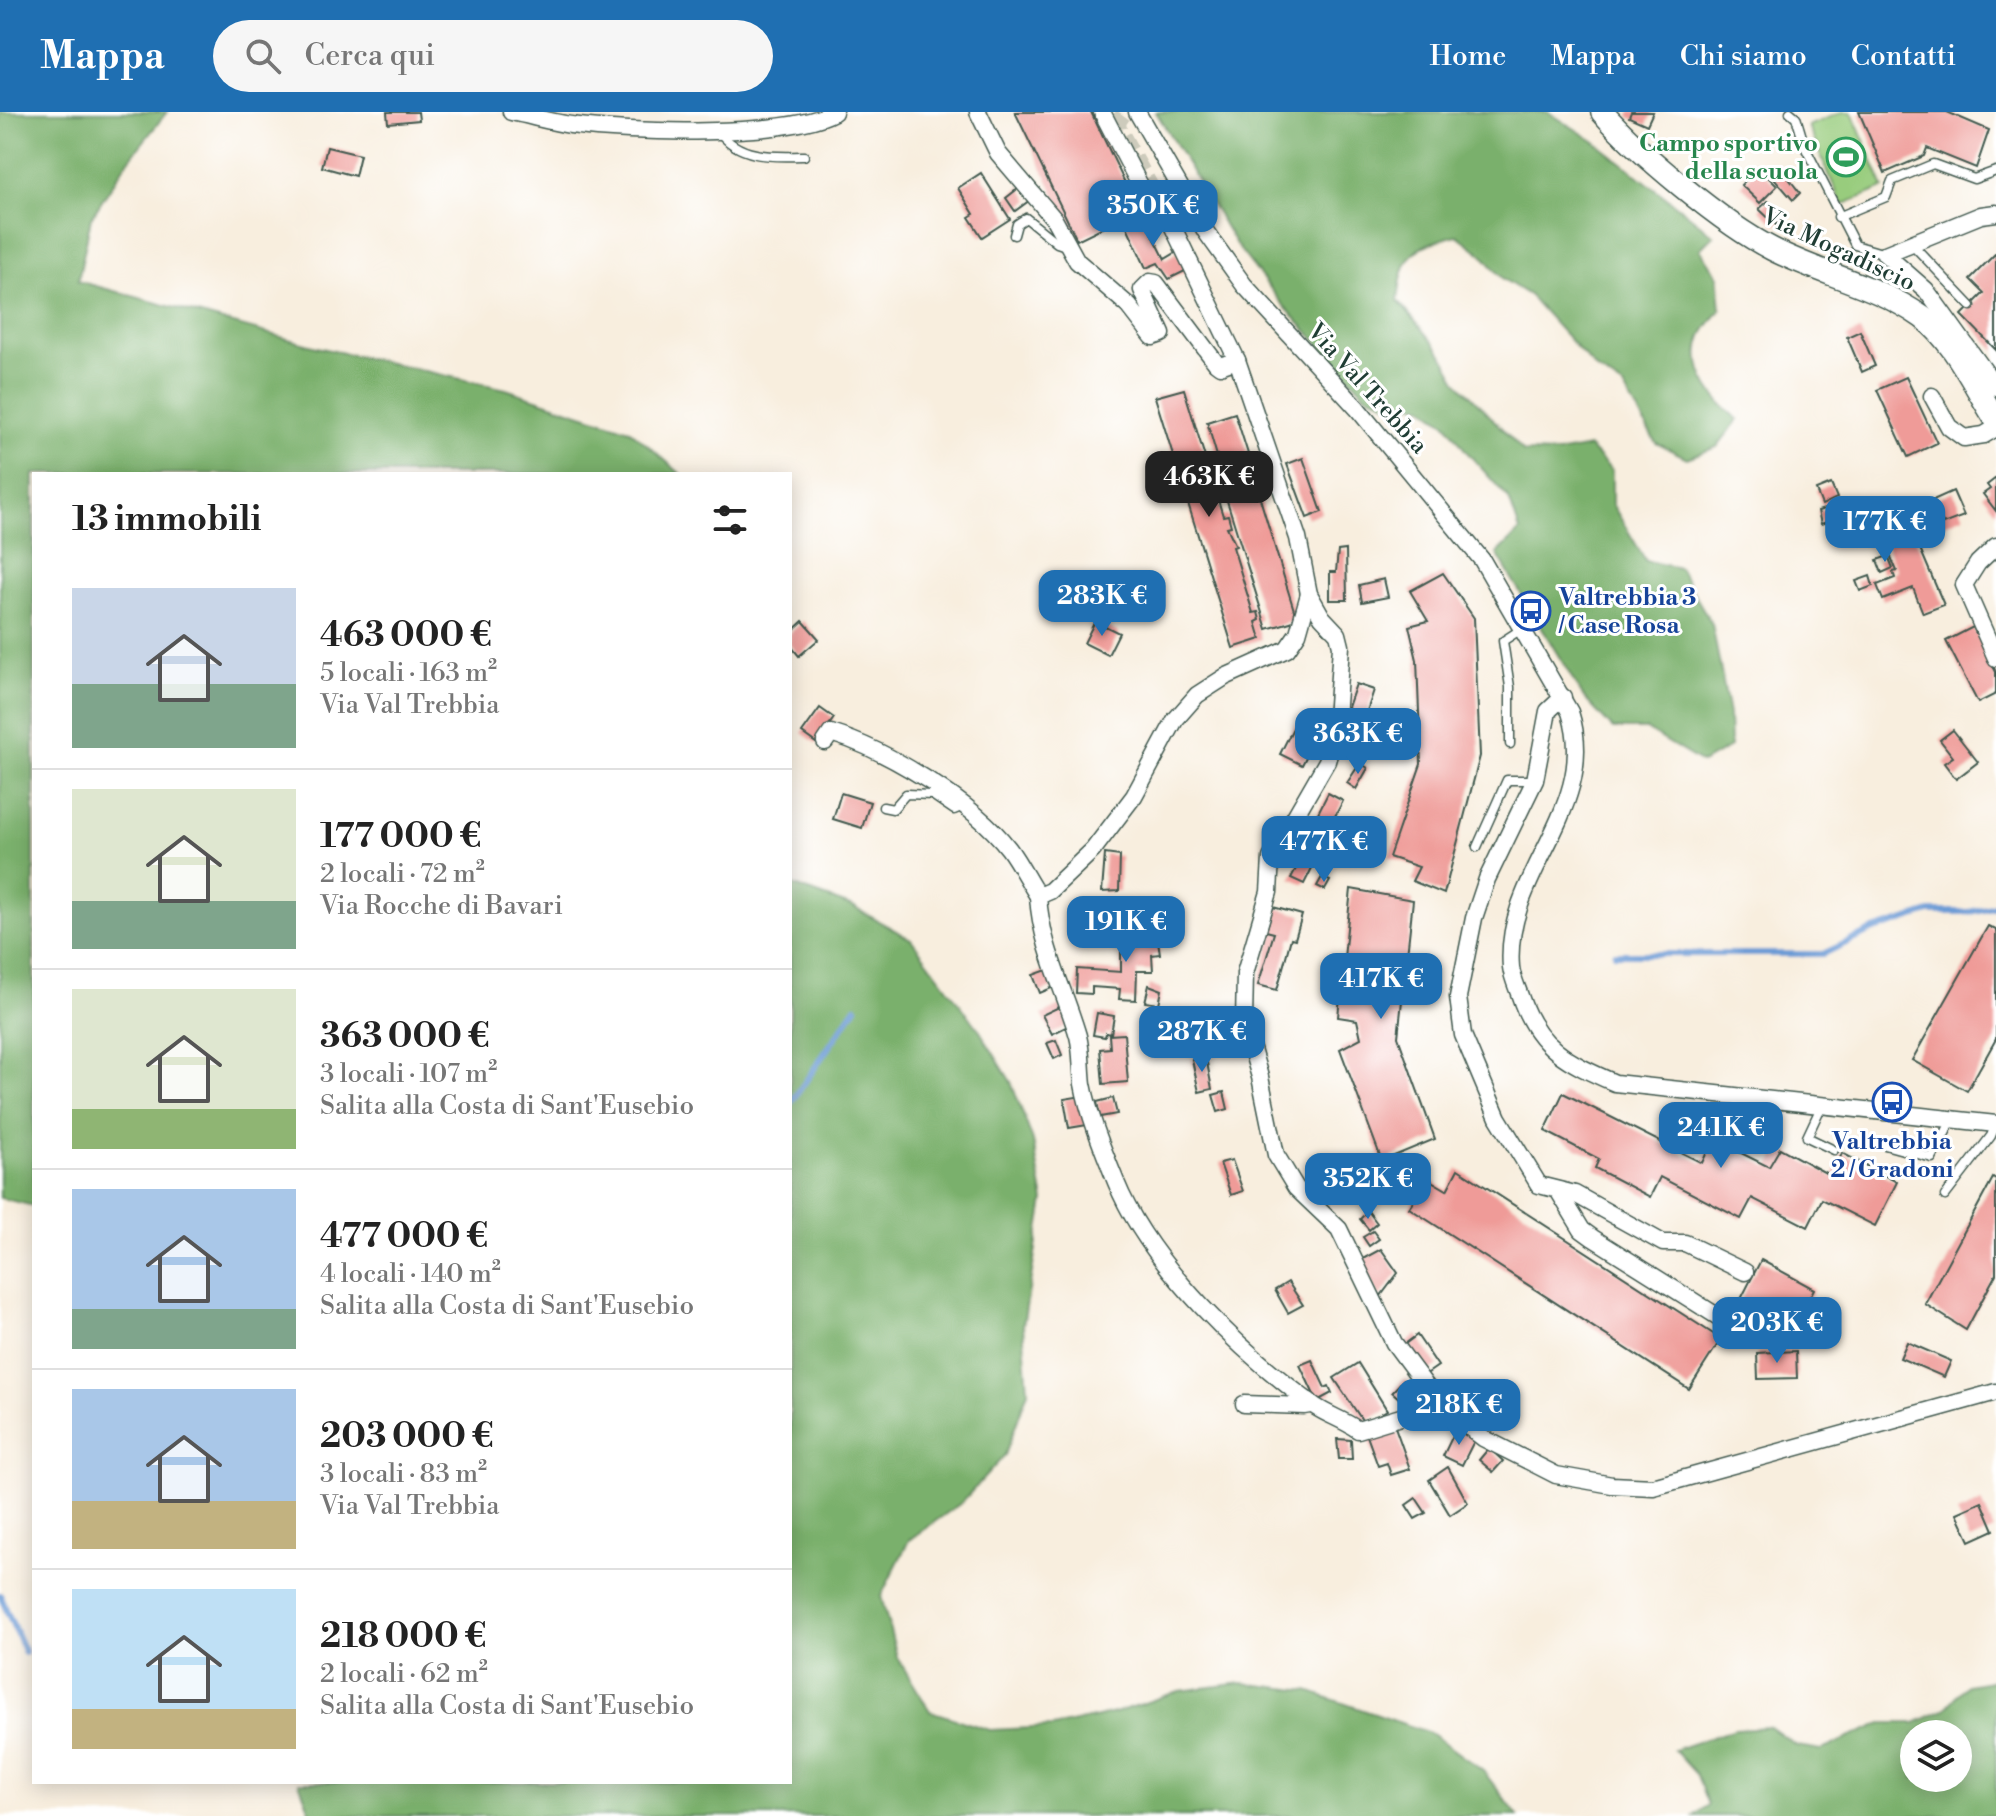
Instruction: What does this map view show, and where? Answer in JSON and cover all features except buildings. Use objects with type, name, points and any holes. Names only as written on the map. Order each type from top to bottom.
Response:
[{"type":"street","points":[[511,112],[571,125],[718,130],[782,126],[819,120],[834,112]]},
{"type":"street","points":[[978,112],[998,153],[1054,219],[1077,261],[1129,306],[1153,337],[1160,337],[1163,329],[1143,297],[1142,290],[1150,282],[1161,287],[1216,363],[1225,365],[1237,360]]},
{"type":"street","points":[[1102,112],[1237,360],[1298,538],[1309,594],[1338,634],[1341,646],[1337,723],[1327,761],[1271,858],[1269,892],[1245,973],[1244,1022],[1260,1077],[1276,1155],[1285,1172],[1319,1213],[1339,1229],[1394,1343],[1440,1405],[1483,1438],[1556,1475],[1612,1485],[1653,1487],[1996,1392]]},
{"type":"street","name":"Via Mogadiscio","points":[[1602,112],[1634,143],[1740,230],[1771,249],[1881,294],[1923,317],[1942,337],[1996,420]]},
{"type":"street","name":"Via Val Trebbia","points":[[1129,113],[1244,285],[1357,408],[1482,560],[1563,697],[1577,732],[1573,792],[1522,901],[1511,968],[1524,1009],[1546,1045],[1580,1067],[1615,1083],[1996,1124]]},
{"type":"street","name":"Via Mogadiscio","points":[[1996,213],[1885,254],[1926,290],[1996,387]]},
{"type":"street","points":[[1932,396],[1949,427],[1964,438],[1984,435],[1996,428]]},
{"type":"street","points":[[1996,546],[1978,563],[1964,585],[1996,658]]},
{"type":"street","points":[[1038,896],[1050,891],[1093,850],[1134,796],[1175,720],[1197,695],[1225,677],[1287,649],[1298,633],[1309,594]]},
{"type":"street","points":[[1563,697],[1548,711],[1535,780],[1487,879],[1474,918],[1458,997],[1463,1035],[1498,1118],[1539,1185],[1575,1194],[1663,1243],[1685,1243],[1745,1272]]},
{"type":"street","points":[[825,742],[831,733],[878,750],[918,773],[1008,848],[1038,896],[1044,944],[1079,1038],[1084,1087],[1116,1184],[1137,1222],[1218,1325],[1309,1401],[1358,1430],[1411,1417],[1423,1408],[1440,1405]]},
{"type":"street","points":[[1559,1192],[1582,1230],[1744,1333]]},
{"type":"street","points":[[1244,1404],[1304,1406],[1310,1405],[1309,1401]]},
{"type":"lane","points":[[1790,112],[1796,117],[1805,147],[1838,217],[1855,245],[1885,254]]},
{"type":"lane","points":[[718,130],[732,144],[765,157],[804,156]]},
{"type":"lane","points":[[1838,217],[1886,197],[1892,181],[1933,164],[1974,179],[1996,171]]},
{"type":"lane","points":[[1014,235],[1017,224],[1026,218],[1057,243],[1067,246]]},
{"type":"lane","points":[[1910,243],[1971,306]]},
{"type":"lane","points":[[1510,744],[1510,687],[1503,641],[1524,627]]},
{"type":"lane","points":[[1477,847],[1507,780],[1535,780]]},
{"type":"lane","points":[[883,807],[893,809],[906,794],[932,795],[954,810],[961,807]]},
{"type":"lane","points":[[1749,1098],[1735,1130],[1764,1145]]},
{"type":"lane","points":[[1822,1105],[1807,1137],[1834,1150]]},
{"type":"lane","points":[[1874,1142],[1932,1158],[1952,1119]]},
{"type":"lane","name":"Via Val Trebbia","points":[[1945,1196],[1991,1136],[1996,1124]]},
{"type":"green space","points":[[0,112],[167,112],[125,165],[91,218],[78,281],[317,347],[506,389],[630,430],[679,472],[32,472],[32,1206],[0,1198]]},
{"type":"green space","points":[[1156,112],[1548,112],[1594,141],[1714,235],[1700,249],[1718,276],[1721,309],[1702,336],[1699,360],[1706,383],[1738,420],[1717,447],[1687,458],[1656,443],[1623,387],[1596,369],[1530,296],[1503,279],[1482,254],[1457,235],[1429,244],[1412,255],[1403,273],[1398,301],[1440,351],[1457,381],[1524,452],[1557,453],[1589,447],[1612,471],[1612,504],[1646,561],[1679,568],[1712,624],[1729,714],[1730,747],[1702,763],[1646,729],[1613,729],[1584,698],[1497,554],[1520,531],[1509,499],[1465,450],[1447,424],[1421,405],[1390,404],[1366,395],[1285,307],[1237,246]]},
{"type":"green space","name":"Campo sportivo della scuola","points":[[1842,112],[1852,112],[1884,188],[1842,205],[1808,126]]},
{"type":"green space","points":[[792,885],[853,907],[911,939],[978,1028],[1011,1082],[1033,1141],[1044,1201],[1023,1325],[1028,1391],[1005,1455],[961,1503],[909,1540],[881,1596],[897,1657],[930,1711],[990,1730],[1053,1727],[1115,1713],[1179,1691],[1242,1683],[1308,1691],[1430,1733],[1483,1771],[1518,1816],[312,1816],[300,1784],[792,1784]]},
{"type":"green space","points":[[1996,1680],[1996,1816],[1694,1816],[1708,1805],[1696,1774],[1674,1750],[1735,1729],[1770,1727],[1797,1746],[1822,1750],[1882,1723],[1900,1723],[1900,1792],[1972,1792],[1972,1720],[1922,1720],[1944,1710],[1967,1685]]},
{"type":"waterway","points":[[1615,954],[1823,954],[1871,931],[1930,912],[1970,912],[1996,906]]},
{"type":"waterway","points":[[792,1101],[856,1007]]},
{"type":"waterway","points":[[0,1595],[25,1653]]},
{"type":"tunnel","points":[[1123,115],[1118,122],[1119,129],[1170,221]]},
{"type":"place","name":"Campo sportivo della scuola","points":[[1846,157]]},
{"type":"place","name":"Valtrebbia 3 / Case Rosa","points":[[1531,611]]},
{"type":"place","name":"Valtrebbia 2 / Gradoni","points":[[1892,1102]]}]
